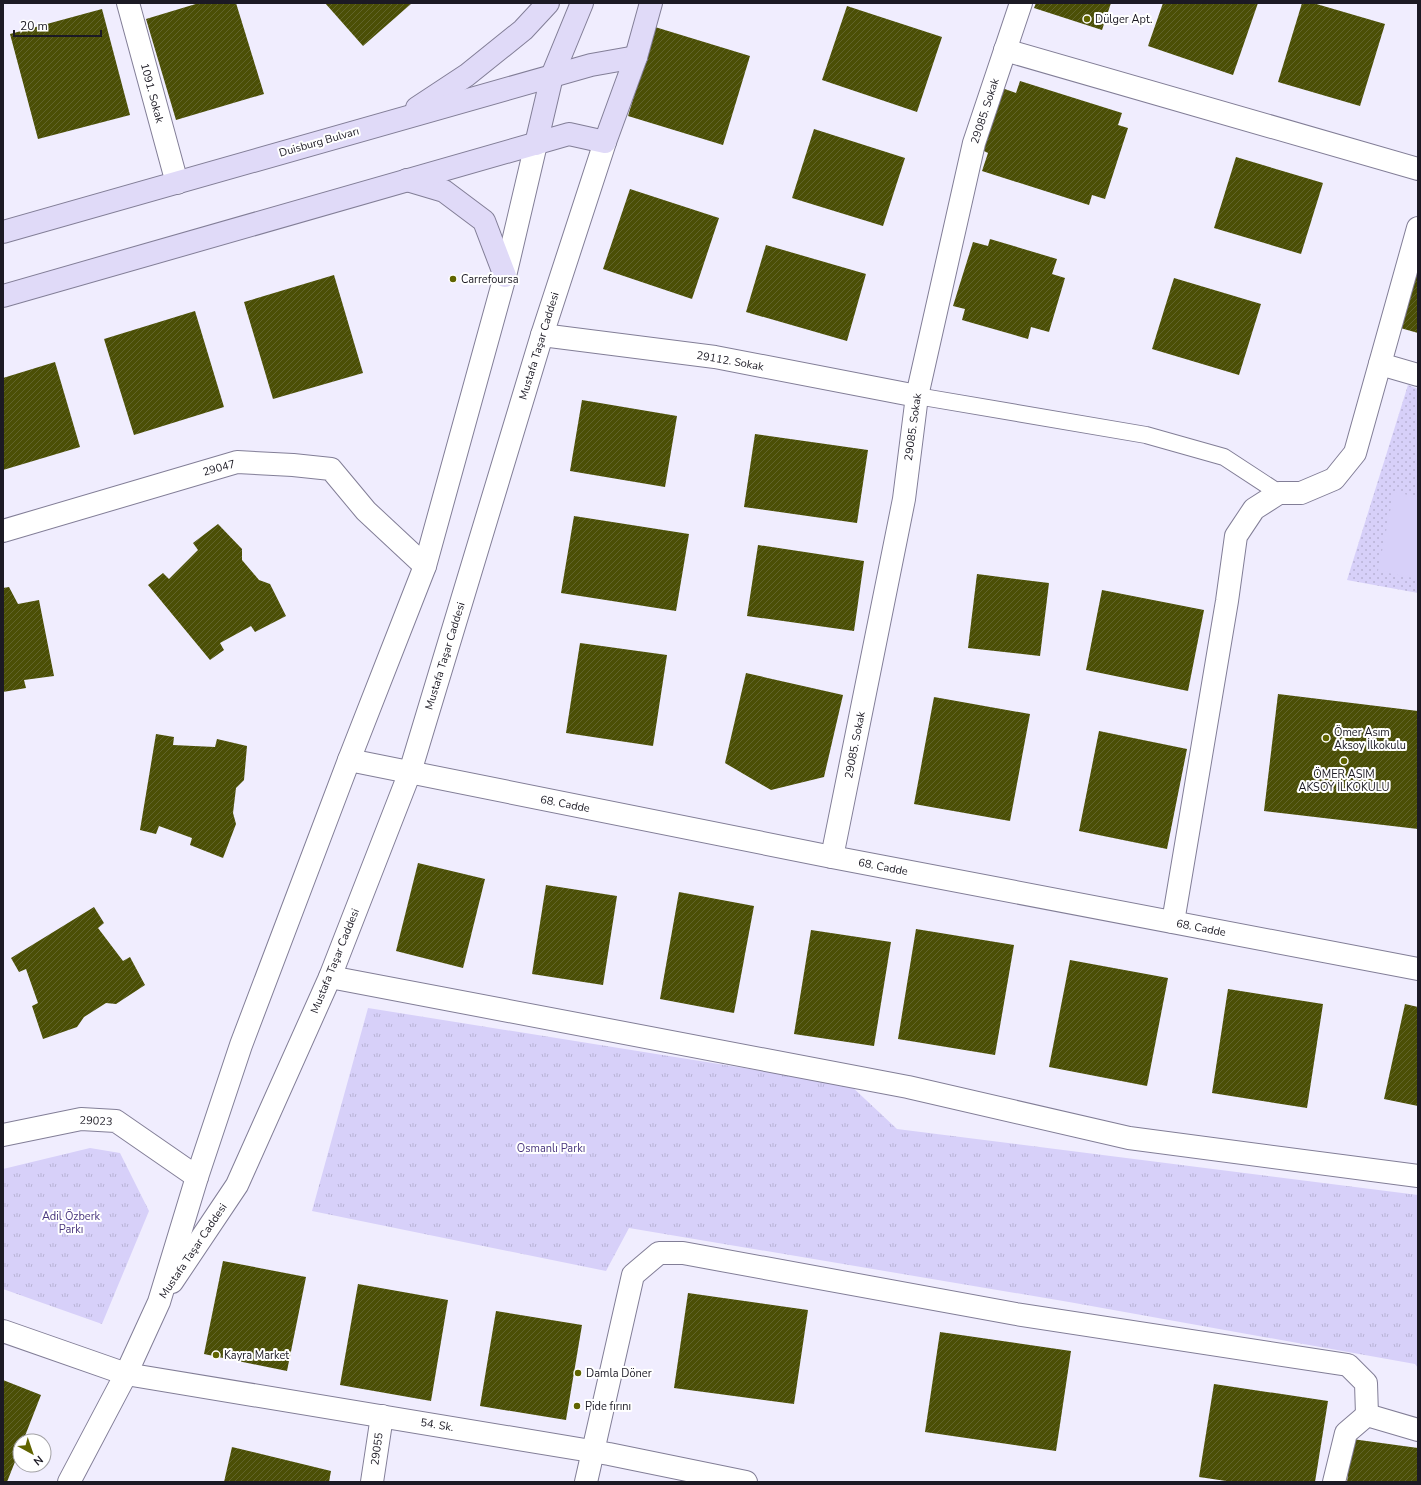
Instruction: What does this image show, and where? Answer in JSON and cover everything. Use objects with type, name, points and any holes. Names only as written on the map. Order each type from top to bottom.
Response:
[{"type":"main road","points":[[399,119],[467,75],[523,30],[548,3]]},
{"type":"main road","name":"Mustafa Taşar Caddesi","points":[[536,144],[552,76],[582,3]]},
{"type":"main road","name":"Mustafa Taşar Caddesi","points":[[605,142],[636,57],[651,3]]},
{"type":"main road","name":"Duisburg Bulvarı","points":[[3,232],[590,65],[636,57]]},
{"type":"main road","points":[[3,296],[569,134],[605,142]]},
{"type":"main road","points":[[407,180],[444,191],[484,221],[505,276]]},
{"type":"street","name":"1091. Sokak","points":[[128,3],[177,183]]},
{"type":"street","name":"29085. Sokak","points":[[832,857],[904,499],[917,396],[974,143],[1021,3]]},
{"type":"street","points":[[1005,50],[1418,169]]},
{"type":"street","name":"Mustafa Taşar Caddesi","points":[[159,1302],[237,1185],[330,977],[410,772],[542,335],[605,142]]},
{"type":"street","name":"Mustafa Taşar Caddesi","points":[[159,1302],[197,1177],[240,1045],[425,566],[505,276],[536,144]]},
{"type":"street","points":[[1174,922],[1227,601],[1236,536],[1254,509],[1279,493],[1301,492],[1334,479],[1355,453],[1418,228]]},
{"type":"street","name":"29112. Sokak","points":[[542,335],[715,357],[917,396]]},
{"type":"street","points":[[1380,364],[1418,375]]},
{"type":"street","name":"29047","points":[[3,530],[237,462],[293,465],[331,469],[366,511],[425,566]]},
{"type":"street","name":"68. Cadde","points":[[349,760],[832,857],[1418,969]]},
{"type":"street","points":[[330,977],[908,1087],[1129,1138],[1418,1176]]},
{"type":"street","name":"29023","points":[[3,1135],[81,1118],[116,1121],[197,1177]]},
{"type":"street","points":[[586,1482],[633,1275],[659,1253],[684,1253],[1016,1314],[1348,1365],[1366,1383],[1368,1415]]},
{"type":"street","points":[[69,1482],[126,1374],[159,1302]]},
{"type":"street","name":"54. Sk.","points":[[3,1331],[126,1374],[593,1451],[746,1482]]},
{"type":"street","points":[[1368,1415],[1418,1430]]},
{"type":"street","points":[[1334,1482],[1346,1433],[1368,1415]]},
{"type":"street","name":"29055","points":[[372,1482],[382,1416]]},
{"type":"lane","points":[[917,396],[1146,435],[1224,457],[1279,493]]},
{"type":"green space","points":[[1408,385],[1418,389],[1418,593],[1347,580]]},
{"type":"green space","points":[[1394,492],[1418,497],[1418,579],[1378,571]]},
{"type":"green space","name":"Osmanlı Parkı","points":[[368,1008],[850,1085],[897,1129],[1418,1195],[1418,1368],[1415,1364],[1069,1302],[629,1228],[606,1271],[312,1211]]},
{"type":"green space","name":"Adil Özberk Parkı","points":[[90,1148],[120,1153],[149,1211],[102,1324],[3,1289],[3,1169]]},
{"type":"building","points":[[199,3],[236,3],[264,94],[176,120],[146,19]]},
{"type":"building","points":[[325,3],[412,3],[363,46]]},
{"type":"building","name":"Dülger Apt.","points":[[1036,3],[1111,3],[1102,30],[1034,8]]},
{"type":"building","points":[[1163,3],[1258,3],[1233,75],[1148,46]]},
{"type":"building","points":[[1302,3],[1313,3],[1385,24],[1360,106],[1278,82]]},
{"type":"building","points":[[847,6],[942,37],[917,112],[822,80]]},
{"type":"building","points":[[102,9],[130,115],[38,139],[10,34]]},
{"type":"building","points":[[655,27],[750,56],[723,145],[628,116]]},
{"type":"building","points":[[1020,81],[1122,113],[1118,125],[1128,128],[1105,199],[1092,195],[1089,205],[982,171],[988,153],[982,150],[1002,88],[1016,93]]},
{"type":"building","points":[[814,129],[905,158],[883,226],[792,198]]},
{"type":"building","points":[[1236,157],[1323,183],[1301,254],[1214,228]]},
{"type":"building","points":[[630,189],[719,218],[692,299],[603,269]]},
{"type":"building","points":[[990,239],[1057,259],[1052,274],[1065,278],[1049,332],[1031,327],[1028,339],[962,320],[965,309],[953,306],[973,242],[988,246]]},
{"type":"building","points":[[766,245],[866,274],[847,341],[746,312]]},
{"type":"building","points":[[1418,257],[1418,333],[1397,327]]},
{"type":"building","points":[[334,275],[363,373],[273,399],[244,302]]},
{"type":"building","points":[[1174,278],[1261,304],[1239,375],[1152,349]]},
{"type":"building","points":[[195,311],[224,407],[134,435],[104,339]]},
{"type":"building","points":[[55,362],[80,447],[3,470],[3,378]]},
{"type":"building","points":[[582,400],[677,416],[665,487],[570,471]]},
{"type":"building","points":[[755,434],[868,450],[857,523],[744,507]]},
{"type":"building","points":[[574,516],[689,534],[676,611],[561,593]]},
{"type":"building","points":[[218,524],[242,549],[242,560],[259,580],[270,584],[286,616],[255,632],[251,626],[220,643],[224,650],[210,660],[148,585],[163,573],[169,579],[198,550],[193,543]]},
{"type":"building","points":[[758,545],[864,561],[854,631],[747,616]]},
{"type":"building","points":[[977,574],[1049,583],[1040,656],[968,648]]},
{"type":"building","points":[[9,587],[18,604],[39,600],[54,676],[24,680],[26,688],[3,692],[3,588]]},
{"type":"building","points":[[1102,590],[1204,610],[1188,691],[1086,670]]},
{"type":"building","points":[[580,643],[667,655],[653,746],[566,733]]},
{"type":"building","points":[[746,673],[843,695],[824,777],[771,790],[725,763]]},
{"type":"building","name":"ÖMER ASIM AKSOY İLKOKULU","points":[[1278,694],[1418,711],[1418,829],[1264,811]]},
{"type":"building","points":[[934,697],[1030,714],[1010,821],[914,804]]},
{"type":"building","points":[[1099,731],[1187,749],[1167,849],[1079,831]]},
{"type":"building","points":[[156,734],[174,737],[173,745],[215,747],[217,739],[247,746],[244,780],[236,788],[233,813],[236,824],[223,858],[190,845],[192,838],[159,826],[156,834],[140,830]]},
{"type":"building","points":[[418,863],[485,879],[463,968],[396,951]]},
{"type":"building","points":[[546,885],[617,896],[603,985],[532,974]]},
{"type":"building","points":[[679,892],[754,906],[734,1013],[660,999]]},
{"type":"building","points":[[94,907],[104,923],[98,928],[123,961],[130,957],[145,985],[116,1004],[106,1003],[84,1017],[77,1027],[43,1039],[32,1006],[38,1003],[26,969],[19,972],[11,958]]},
{"type":"building","points":[[916,929],[1014,945],[995,1055],[898,1039]]},
{"type":"building","points":[[811,930],[891,942],[874,1046],[794,1034]]},
{"type":"building","points":[[1070,960],[1168,978],[1147,1086],[1049,1067]]},
{"type":"building","points":[[1228,989],[1323,1004],[1307,1108],[1212,1093]]},
{"type":"building","points":[[1405,1004],[1418,1007],[1418,1106],[1384,1099]]},
{"type":"building","points":[[223,1261],[306,1277],[287,1371],[204,1354]]},
{"type":"building","points":[[358,1284],[448,1300],[431,1401],[340,1385]]},
{"type":"building","points":[[688,1293],[808,1310],[794,1404],[674,1388]]},
{"type":"building","points":[[496,1311],[582,1325],[566,1420],[480,1406]]},
{"type":"building","points":[[940,1332],[1071,1351],[1056,1451],[925,1432]]},
{"type":"building","points":[[3,1380],[41,1395],[26,1433],[12,1433],[12,1469],[7,1482],[3,1481]]},
{"type":"building","points":[[1214,1384],[1328,1401],[1315,1482],[1233,1482],[1199,1477]]},
{"type":"building","points":[[1352,1439],[1418,1448],[1418,1482],[1347,1482]]},
{"type":"building","points":[[232,1447],[331,1471],[329,1482],[224,1482]]},
{"type":"place","name":"Dülger Apt.","points":[[1087,19]]},
{"type":"place","name":"Carrefoursa","points":[[453,279]]},
{"type":"place","name":"Ömer Asım Aksoy İlkokulu","points":[[1326,738]]},
{"type":"place","name":"ÖMER ASIM AKSOY İLKOKULU","points":[[1344,761]]},
{"type":"place","name":"Kayra Market","points":[[216,1355]]},
{"type":"place","name":"Damla Döner","points":[[578,1373]]},
{"type":"place","name":"Pide fırını","points":[[577,1406]]}]
